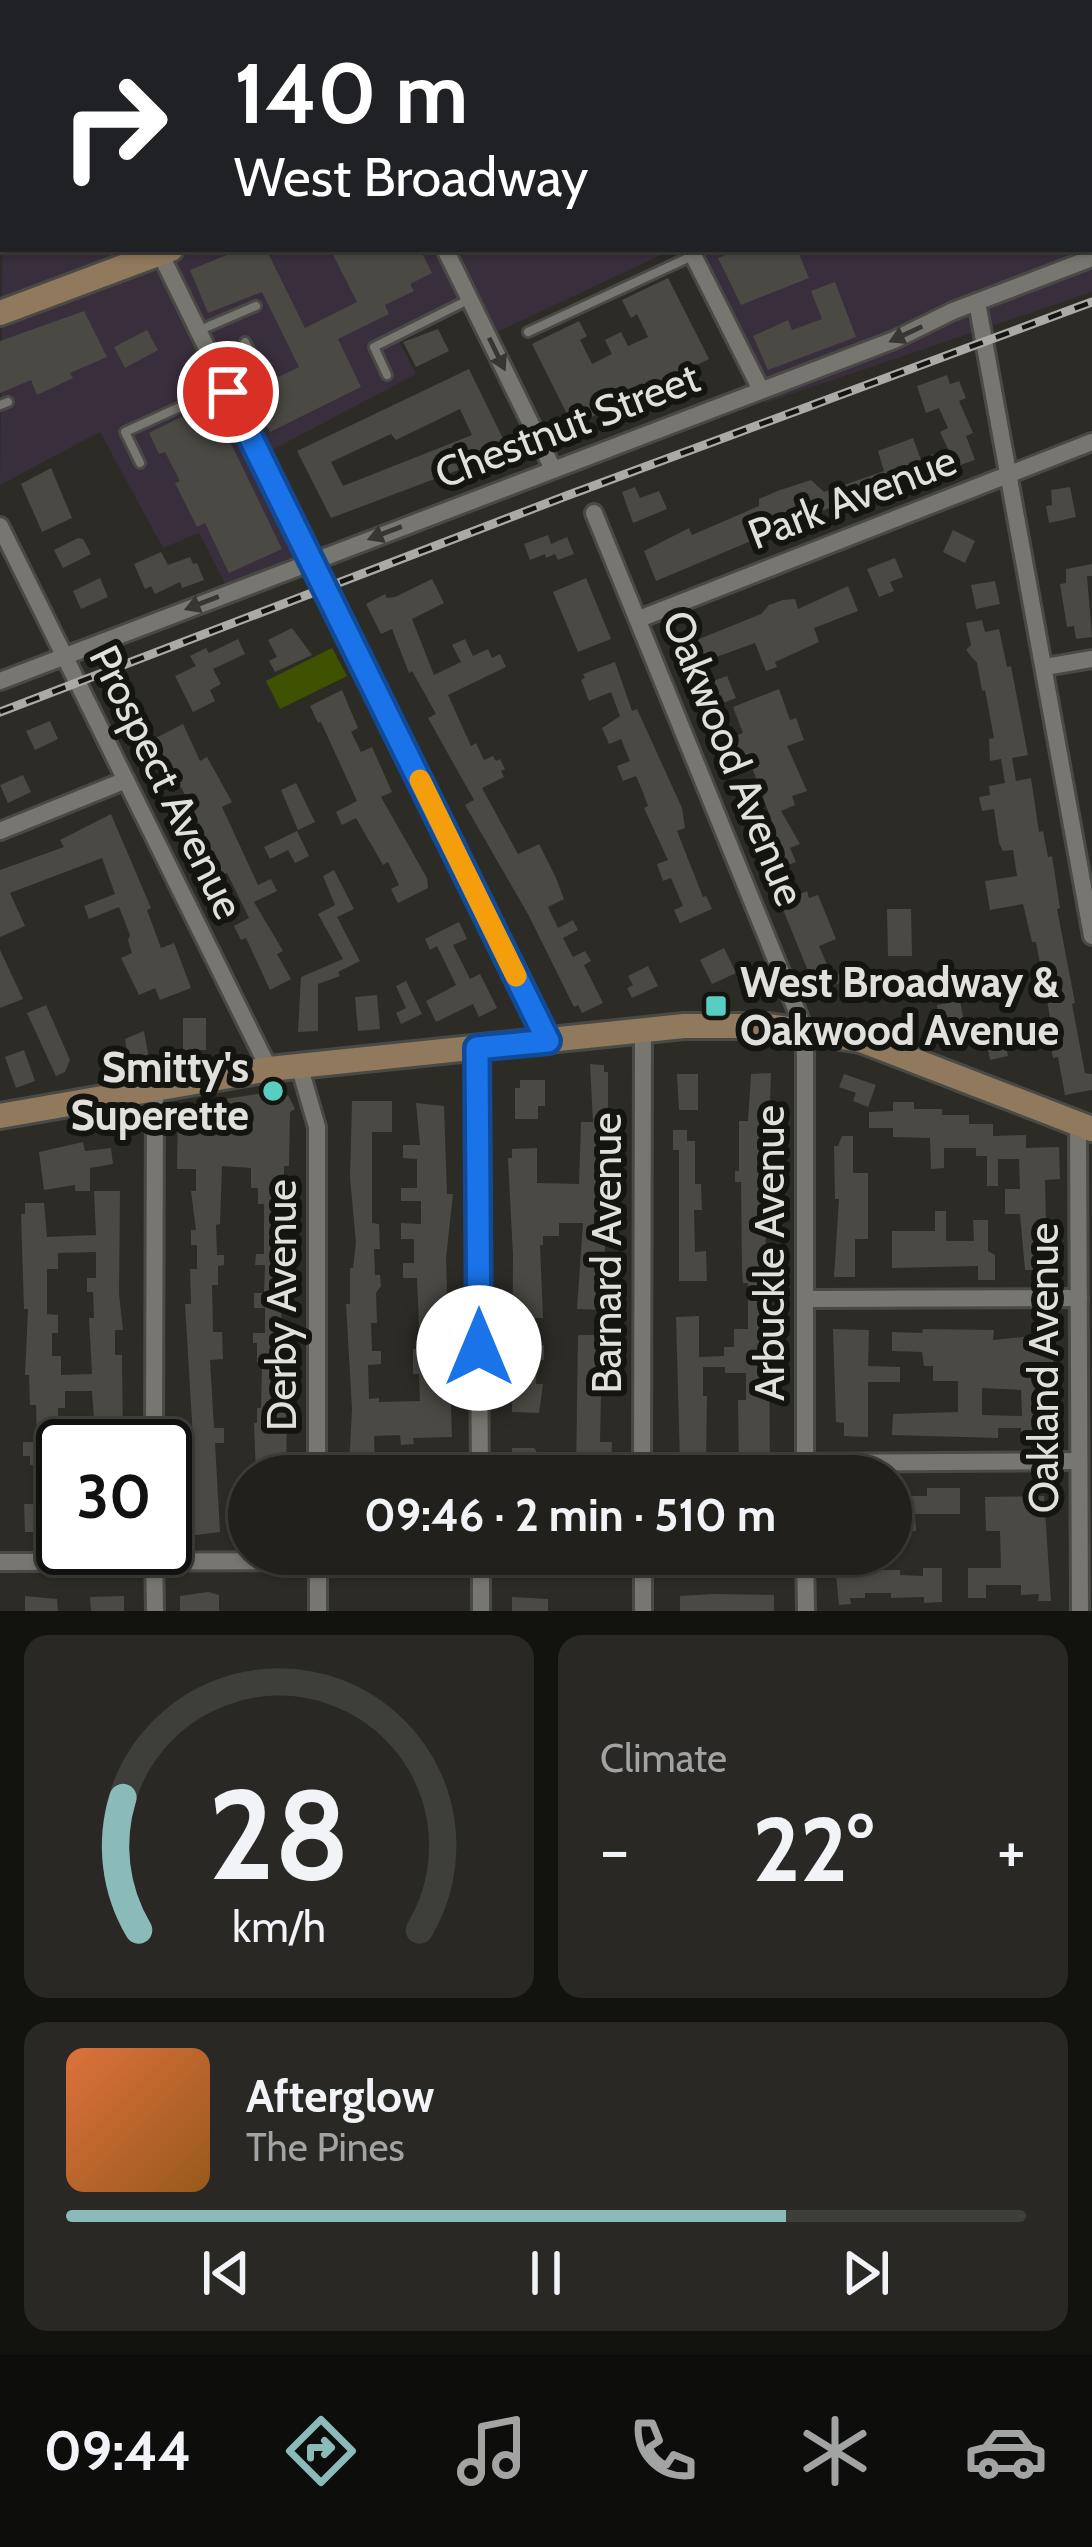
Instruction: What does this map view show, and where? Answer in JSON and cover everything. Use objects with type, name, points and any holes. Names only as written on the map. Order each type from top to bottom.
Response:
[{"type":"main road","points":[[0,313],[158,252]]},
{"type":"main road","points":[[1,1113],[299,1065],[730,1024],[861,1040],[1085,1126]]},
{"type":"street","points":[[164,252],[198,331],[548,1041]]},
{"type":"street","points":[[446,252],[553,469]]},
{"type":"street","points":[[692,252],[760,390]]},
{"type":"street","name":"Chestnut Street","points":[[0,681],[894,340],[1092,258]]},
{"type":"street","points":[[977,302],[1092,936]]},
{"type":"street","name":"Park Avenue","points":[[639,619],[1092,442]]},
{"type":"street","name":"Oakwood Avenue","points":[[595,513],[805,1030]]},
{"type":"street","name":"Prospect Avenue","points":[[0,526],[269,1069]]},
{"type":"street","points":[[1045,668],[1092,659]]},
{"type":"street","points":[[0,831],[126,780]]},
{"type":"street","name":"Barnard Avenue","points":[[642,1455],[643,1030]]},
{"type":"street","name":"Arbuckle Avenue","points":[[805,1030],[805,1455]]},
{"type":"street","points":[[477,1048],[480,1455]]},
{"type":"street","name":"Derby Avenue","points":[[299,1065],[317,1127],[317,1455]]},
{"type":"street","points":[[154,1419],[155,1090]]},
{"type":"street","name":"Oakland Avenue","points":[[1079,1611],[1079,1298],[1085,1247],[1085,1126]]},
{"type":"street","points":[[806,1300],[1079,1298]]},
{"type":"street","points":[[912,1466],[1079,1461]]},
{"type":"street","points":[[192,1556],[228,1556]]},
{"type":"street","points":[[0,1562],[36,1560]]},
{"type":"street","points":[[154,1575],[155,1611]]},
{"type":"street","points":[[318,1575],[318,1611]]},
{"type":"street","points":[[481,1575],[481,1611]]},
{"type":"street","points":[[643,1575],[643,1611]]},
{"type":"street","points":[[805,1575],[806,1611]]},
{"type":"lane","points":[[528,332],[692,252]]},
{"type":"lane","points":[[387,375],[374,347],[470,299]]},
{"type":"lane","points":[[198,331],[256,306]]},
{"type":"lane","points":[[140,463],[125,433],[262,374],[245,342]]},
{"type":"shaded area","points":[[2,252],[668,252],[487,337],[471,305],[397,337],[416,374],[261,456],[312,567],[231,595],[199,533],[163,548],[100,432],[0,485]]},
{"type":"shaded area","points":[[693,252],[1092,252],[1092,292],[765,403]]},
{"type":"green space","points":[[332,648],[347,676],[280,709],[266,681]]},
{"type":"building","points":[[234,252],[267,252],[305,328],[357,302],[332,252],[422,252],[432,273],[410,284],[414,291],[385,305],[389,314],[338,339],[361,387],[270,432],[248,391],[299,367],[262,292],[208,313],[190,270]]},
{"type":"building","points":[[733,252],[798,252],[809,278],[741,305],[718,258]]},
{"type":"building","points":[[668,278],[709,359],[573,426],[532,344],[579,321],[587,336],[580,340],[592,364],[612,354],[605,340],[621,332],[628,346],[648,337],[637,314],[631,318],[622,300]]},
{"type":"building","points":[[835,282],[856,337],[768,370],[753,336],[788,320],[792,330],[822,319],[811,291]]},
{"type":"building","points":[[84,311],[107,357],[37,395],[31,380],[0,393],[0,341]]},
{"type":"building","points":[[438,329],[449,351],[416,367],[403,342]]},
{"type":"building","points":[[147,330],[158,350],[125,368],[114,347]]},
{"type":"building","points":[[469,369],[509,451],[331,518],[297,451]],"holes":[[[460,409],[472,435],[343,486],[331,462],[391,434],[396,440]]]},
{"type":"building","points":[[947,375],[950,384],[959,381],[966,398],[959,401],[973,433],[966,436],[975,460],[934,474],[928,456],[948,449],[940,432],[948,428],[939,408],[926,413],[917,386]]},
{"type":"building","points":[[211,402],[282,549],[229,573],[205,523],[197,527],[175,483],[180,481],[149,433]]},
{"type":"building","points":[[913,438],[924,468],[656,581],[644,551],[689,528],[692,535],[759,506],[759,499],[780,490],[811,480],[824,492],[884,471],[878,451]]},
{"type":"building","points":[[51,468],[72,518],[42,532],[21,484]]},
{"type":"building","points":[[635,487],[640,498],[659,491],[667,509],[633,523],[622,492]]},
{"type":"building","points":[[1070,487],[1076,517],[1049,523],[1046,506],[1052,505],[1051,490]]},
{"type":"building","points":[[953,530],[975,541],[965,563],[943,552]]},
{"type":"building","points":[[548,535],[551,544],[567,537],[574,554],[558,560],[555,554],[546,558],[545,554],[530,560],[524,544]]},
{"type":"building","points":[[78,538],[91,554],[63,568],[54,550]]},
{"type":"building","points":[[161,552],[168,565],[190,557],[204,580],[182,588],[180,582],[155,594],[151,586],[145,589],[134,564]]},
{"type":"building","points":[[895,558],[903,577],[890,582],[894,591],[879,597],[867,569]]},
{"type":"building","points":[[1092,564],[1092,576],[1087,576],[1092,637],[1076,639],[1074,626],[1067,627],[1060,584],[1066,583],[1066,569]]},
{"type":"building","points":[[100,578],[108,597],[81,609],[73,591]]},
{"type":"building","points":[[586,578],[611,639],[578,652],[553,592]]},
{"type":"building","points":[[432,579],[444,603],[412,619],[434,675],[461,662],[452,645],[465,639],[473,656],[488,649],[492,658],[500,654],[506,667],[448,695],[471,746],[476,743],[484,760],[500,759],[505,769],[501,771],[504,777],[482,788],[518,854],[539,844],[564,899],[548,907],[558,928],[573,920],[578,930],[563,938],[573,957],[585,951],[591,961],[584,965],[603,1003],[582,1013],[578,1005],[574,1007],[529,916],[465,805],[474,800],[428,718],[436,714],[412,671],[409,673],[392,629],[381,634],[366,604],[385,594],[395,597]]},
{"type":"building","points":[[995,581],[1000,604],[976,609],[971,585]]},
{"type":"building","points":[[848,586],[858,611],[814,628],[819,642],[775,662],[777,667],[766,671],[755,643],[689,667],[682,646],[761,614],[769,605],[795,599],[798,609]]},
{"type":"building","points":[[982,620],[985,632],[999,629],[1007,667],[1011,666],[1028,755],[1012,758],[1016,781],[1031,778],[1039,832],[1043,831],[1048,857],[1052,856],[1072,1004],[1085,1073],[1092,1074],[1092,1090],[1065,1095],[1058,1057],[1053,1058],[1050,1042],[1044,1043],[1042,1032],[1048,1031],[1046,1018],[1050,1017],[1042,974],[1038,975],[1035,963],[1040,963],[1036,942],[1032,942],[1023,904],[990,910],[985,881],[1017,876],[1013,850],[1003,851],[999,843],[994,809],[982,811],[979,797],[990,795],[989,786],[1005,783],[1001,759],[990,761],[989,739],[994,738],[985,690],[977,663],[966,650],[971,645],[966,623]]},
{"type":"building","points":[[292,628],[312,655],[275,672],[269,661],[277,657],[268,640]]},
{"type":"building","points":[[238,639],[245,654],[213,669],[221,684],[210,690],[215,701],[193,712],[175,676],[196,666],[190,656]]},
{"type":"building","points":[[615,662],[632,711],[637,709],[682,808],[685,828],[677,831],[712,909],[680,923],[674,910],[683,906],[671,878],[663,881],[657,864],[668,860],[644,808],[648,806],[642,790],[636,776],[623,781],[617,766],[630,761],[621,739],[609,744],[602,728],[620,716],[611,692],[589,701],[581,680],[583,674]]},
{"type":"building","points":[[727,676],[736,698],[715,706],[702,685]]},
{"type":"building","points":[[779,689],[790,720],[796,718],[804,740],[787,746],[807,791],[792,796],[795,805],[781,811],[800,844],[790,848],[796,862],[783,867],[763,837],[776,832],[753,784],[758,783],[747,755],[729,762],[721,741],[743,733],[733,707]]},
{"type":"building","points":[[342,690],[358,728],[351,732],[361,752],[372,747],[392,792],[381,797],[427,878],[428,888],[398,903],[391,889],[399,885],[388,862],[383,865],[356,818],[342,825],[336,812],[357,801],[310,706]]},
{"type":"building","points":[[50,721],[58,739],[35,750],[26,731]]},
{"type":"building","points":[[183,724],[200,761],[207,757],[232,802],[222,807],[258,885],[271,879],[277,891],[254,902],[283,951],[277,954],[291,979],[270,990],[246,938],[241,940],[234,926],[249,918],[227,873],[213,880],[191,835],[202,830],[181,787],[176,789],[164,764],[159,766],[148,742]]},
{"type":"building","points":[[23,775],[31,792],[8,803],[0,785]]},
{"type":"building","points":[[296,783],[315,822],[298,830],[281,790]]},
{"type":"building","points":[[111,814],[151,908],[147,910],[161,948],[174,943],[191,988],[160,1000],[155,988],[139,995],[121,958],[132,953],[119,907],[89,919],[84,906],[115,894],[102,858],[10,893],[25,926],[0,937],[0,870],[64,847],[60,840]]},
{"type":"building","points":[[297,831],[309,856],[295,863],[288,850],[270,859],[264,847]]},
{"type":"building","points":[[334,870],[354,909],[337,917],[360,961],[318,984],[318,1031],[298,1032],[301,977],[343,959],[318,914],[335,905],[323,876]]},
{"type":"building","points":[[807,891],[809,898],[818,895],[836,939],[819,946],[831,974],[876,973],[876,997],[847,997],[846,980],[817,993],[780,902]]},
{"type":"building","points":[[887,909],[911,909],[912,956],[888,956]]},
{"type":"building","points":[[459,922],[467,939],[453,945],[470,979],[480,974],[497,1008],[479,1017],[473,1004],[436,1022],[426,1001],[456,985],[437,946],[430,950],[425,939]]},
{"type":"building","points":[[724,948],[736,973],[712,984],[700,960]]},
{"type":"building","points":[[0,950],[23,999],[0,1008]]},
{"type":"building","points":[[648,966],[658,986],[632,998],[628,976]]},
{"type":"building","points":[[406,981],[422,1014],[401,1024],[396,1013],[406,1008],[396,986]]},
{"type":"building","points":[[377,995],[380,1029],[358,1031],[355,997]]},
{"type":"building","points":[[960,1001],[967,1037],[944,1041],[937,1005]]},
{"type":"building","points":[[46,1005],[70,1060],[65,1072],[56,1076],[27,1013]]},
{"type":"building","points":[[183,1018],[206,1018],[206,1050],[183,1050]]},
{"type":"building","points":[[1001,1021],[1008,1056],[990,1060],[983,1024]]},
{"type":"building","points":[[144,1031],[149,1059],[129,1063],[125,1039]]},
{"type":"building","points":[[24,1050],[35,1081],[16,1088],[5,1057]]},
{"type":"building","points":[[590,1064],[604,1065],[608,1072],[611,1244],[605,1244],[603,1310],[577,1309],[583,1223],[559,1223],[559,1236],[543,1236],[540,1245],[543,1318],[535,1318],[535,1345],[544,1345],[544,1360],[537,1359],[536,1384],[543,1384],[539,1413],[512,1412],[508,1158],[512,1158],[512,1149],[537,1148],[537,1183],[579,1184],[581,1122],[593,1122]]},
{"type":"building","points":[[771,1073],[767,1197],[762,1197],[765,1289],[772,1289],[774,1321],[769,1322],[770,1455],[739,1455],[738,1400],[746,1400],[746,1373],[703,1367],[706,1455],[680,1455],[676,1317],[699,1316],[699,1357],[724,1356],[724,1347],[734,1347],[734,1329],[748,1329],[741,1182],[735,1182],[735,1171],[739,1171],[739,1121],[748,1121],[751,1074]]},
{"type":"building","points":[[677,1074],[698,1074],[698,1110],[679,1110]]},
{"type":"building","points":[[844,1074],[876,1085],[868,1107],[853,1101],[856,1093],[839,1087]]},
{"type":"building","points":[[520,1080],[545,1080],[545,1106],[538,1106],[538,1119],[515,1119],[515,1088],[520,1088]]},
{"type":"building","points":[[277,1091],[280,1099],[288,1095],[295,1109],[290,1112],[289,1166],[284,1166],[286,1254],[293,1254],[293,1265],[286,1265],[285,1309],[281,1309],[283,1346],[288,1346],[286,1455],[255,1455],[262,1362],[257,1362],[253,1333],[265,1333],[265,1308],[254,1308],[254,1293],[264,1293],[265,1265],[255,1265],[256,1254],[264,1254],[264,1204],[258,1204],[258,1188],[251,1188],[251,1168],[222,1166],[220,1224],[216,1225],[217,1255],[224,1255],[224,1265],[218,1266],[218,1285],[212,1285],[213,1332],[222,1332],[223,1359],[210,1360],[214,1428],[224,1428],[224,1443],[215,1443],[220,1532],[192,1536],[194,1455],[185,1304],[191,1304],[190,1269],[197,1269],[197,1245],[191,1245],[191,1230],[196,1230],[191,1191],[196,1191],[196,1169],[177,1169],[178,1106]]},
{"type":"building","points":[[352,1101],[392,1101],[392,1132],[372,1132],[372,1223],[379,1224],[380,1249],[374,1249],[375,1275],[380,1275],[381,1286],[376,1293],[377,1323],[371,1323],[372,1351],[381,1351],[381,1364],[368,1365],[369,1399],[420,1401],[419,1374],[413,1374],[413,1349],[420,1349],[417,1278],[403,1278],[403,1263],[414,1263],[414,1239],[401,1239],[401,1223],[421,1224],[421,1201],[401,1201],[401,1188],[417,1188],[417,1159],[403,1158],[403,1145],[420,1145],[416,1103],[444,1106],[447,1194],[453,1194],[446,1258],[452,1437],[413,1438],[414,1444],[401,1445],[400,1435],[374,1436],[375,1455],[350,1455],[346,1304],[350,1304],[356,1243],[350,1178]]},
{"type":"building","points":[[893,1102],[914,1102],[914,1109],[942,1109],[942,1115],[969,1115],[969,1124],[993,1124],[993,1136],[1026,1135],[1026,1148],[1059,1147],[1060,1179],[1045,1180],[1054,1278],[1038,1278],[1038,1270],[1025,1270],[1020,1214],[1005,1214],[1005,1189],[1020,1189],[1019,1159],[998,1159],[998,1186],[987,1186],[987,1156],[976,1156],[976,1148],[944,1148],[944,1168],[931,1169],[930,1138],[893,1137],[893,1128],[869,1128],[869,1112],[893,1111]]},
{"type":"building","points":[[673,1130],[687,1130],[687,1141],[695,1141],[695,1184],[701,1184],[702,1210],[694,1210],[695,1252],[706,1251],[707,1281],[679,1281],[679,1150],[673,1150]]},
{"type":"building","points":[[842,1136],[853,1136],[853,1173],[868,1173],[868,1239],[855,1239],[855,1277],[834,1277],[839,1199],[835,1199],[834,1146]]},
{"type":"building","points":[[83,1142],[85,1151],[111,1148],[113,1164],[90,1168],[90,1191],[75,1191],[75,1185],[44,1190],[39,1152]]},
{"type":"building","points":[[94,1191],[120,1191],[123,1330],[115,1330],[115,1355],[122,1355],[123,1419],[94,1419],[92,1391],[65,1391],[65,1408],[58,1408],[58,1419],[36,1419],[36,1405],[30,1405],[21,1214],[25,1214],[25,1203],[44,1203],[47,1237],[96,1235]],"holes":[[[96,1252],[96,1278],[87,1278],[87,1292],[93,1292],[94,1318],[89,1318],[92,1374],[61,1375],[61,1356],[52,1356],[58,1315],[47,1314],[47,1269],[58,1269],[58,1253]]]},
{"type":"building","points":[[935,1211],[946,1211],[946,1241],[974,1241],[973,1220],[988,1220],[995,1280],[978,1280],[978,1266],[892,1268],[892,1231],[935,1231]]},
{"type":"building","points":[[833,1329],[869,1330],[868,1366],[900,1367],[900,1382],[868,1382],[868,1437],[844,1436],[844,1423],[836,1422]]},
{"type":"building","points":[[923,1329],[994,1330],[993,1340],[1053,1334],[1053,1438],[1026,1439],[1021,1428],[998,1428],[998,1438],[892,1435],[893,1414],[958,1412],[958,1381],[933,1381],[933,1366],[924,1366],[922,1352],[892,1351],[892,1332],[922,1333]],"holes":[[[982,1388],[1021,1390],[1022,1416],[982,1415]]]},
{"type":"building","points":[[578,1335],[596,1335],[596,1344],[604,1344],[603,1369],[592,1369],[592,1393],[601,1394],[600,1442],[612,1442],[612,1455],[576,1455]]},
{"type":"building","points":[[23,1442],[36,1442],[36,1465],[30,1465],[30,1456],[23,1456]]},
{"type":"building","points":[[512,1448],[534,1448],[539,1455],[512,1455]]},
{"type":"building","points":[[927,1488],[960,1488],[960,1514],[915,1514],[916,1531],[912,1531],[912,1496],[927,1496]]},
{"type":"building","points":[[1044,1496],[1051,1601],[1038,1601],[1039,1594],[1021,1595],[1021,1585],[986,1585],[986,1598],[968,1598],[968,1568],[1001,1568],[1000,1531],[986,1531],[985,1497]]},
{"type":"building","points":[[24,1504],[36,1504],[36,1532],[25,1532]]},
{"type":"building","points":[[923,1568],[942,1568],[942,1602],[865,1593],[865,1598],[850,1598],[851,1604],[839,1605],[836,1575],[923,1576]]},
{"type":"building","points":[[219,1595],[219,1611],[180,1611],[180,1596]]},
{"type":"building","points":[[774,1595],[774,1611],[680,1611],[680,1596]]},
{"type":"building","points":[[25,1596],[57,1599],[58,1611],[25,1611]]},
{"type":"building","points":[[124,1596],[124,1611],[91,1611],[90,1597]]},
{"type":"building","points":[[512,1597],[548,1599],[548,1611],[512,1611]]},
{"type":"railway","points":[[0,712],[1092,302]]},
{"type":"slow traffic","points":[[420,780],[516,976]]},
{"type":"place","name":"West Broadway & Oakwood Avenue","points":[[716,1006]]},
{"type":"place","name":"Smitty's Superette","points":[[273,1091]]},
{"type":"route","points":[[228,392],[548,1041],[477,1048],[479,1348]]}]
